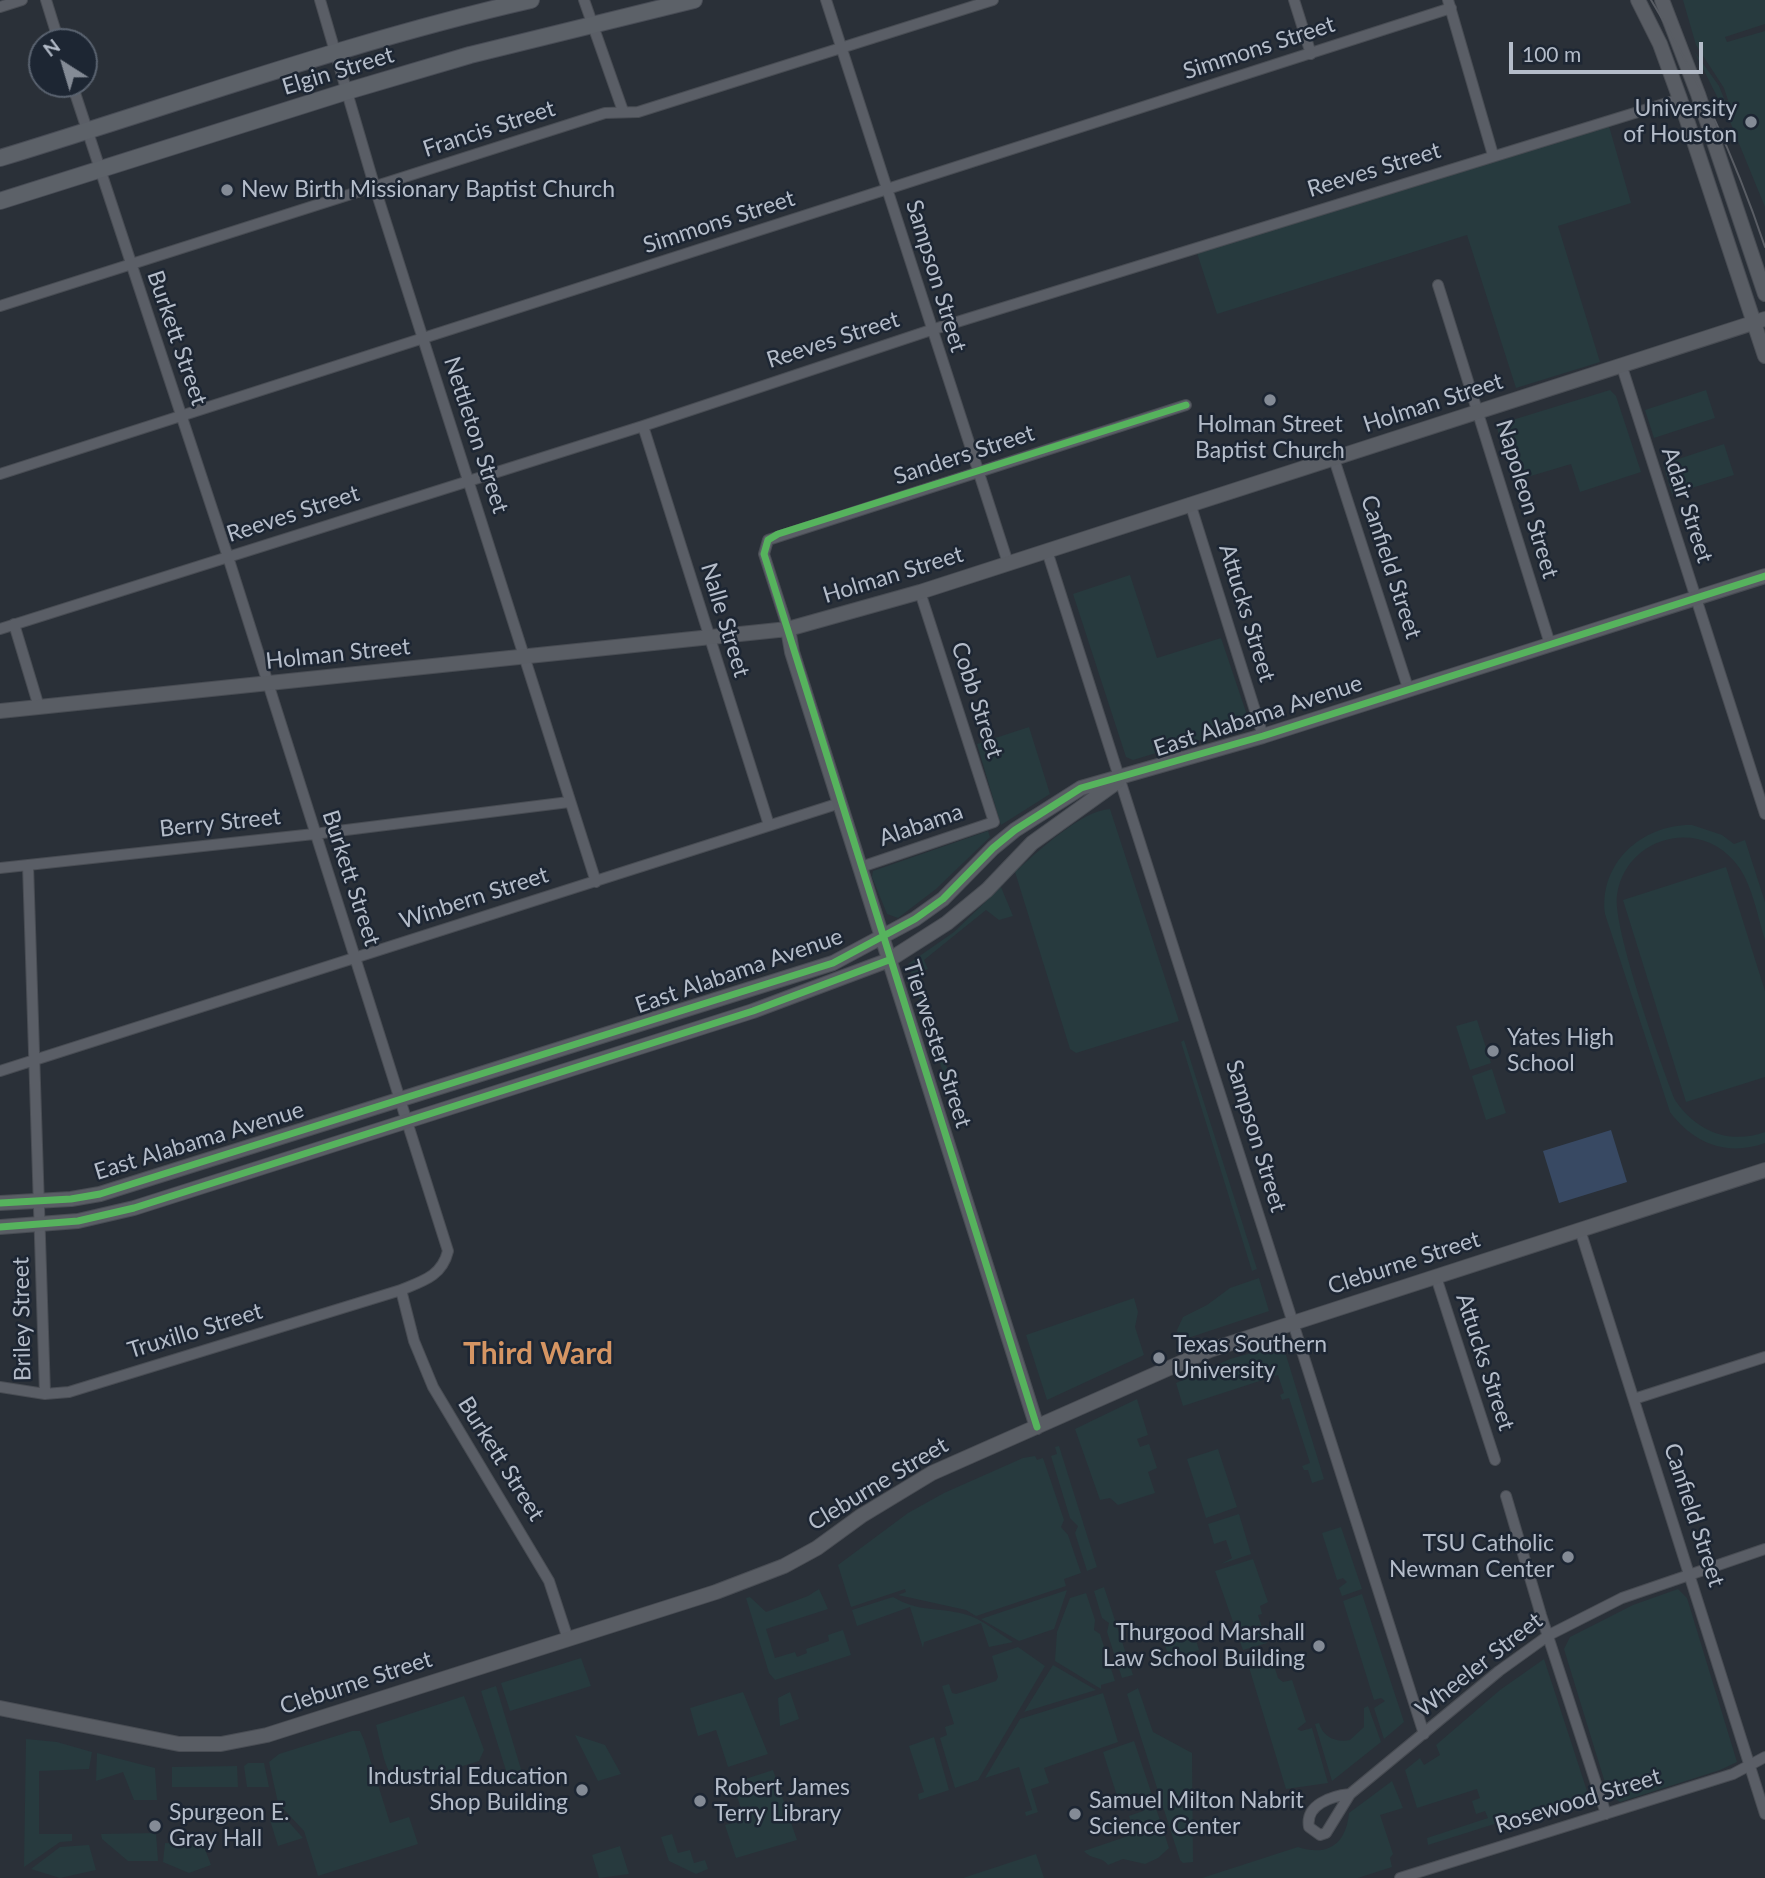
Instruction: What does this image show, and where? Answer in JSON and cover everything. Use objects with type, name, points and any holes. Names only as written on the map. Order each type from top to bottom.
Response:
[{"type":"main road","name":"Elgin Street","points":[[0,158],[337,52],[463,16],[531,0]]},
{"type":"main road","name":"Elgin Street","points":[[0,201],[348,90],[593,24],[694,0]]},
{"type":"street","points":[[0,7],[22,0]]},
{"type":"street","points":[[46,0],[55,28]]},
{"type":"street","name":"Nettleton Street","points":[[320,0],[375,188],[596,881]]},
{"type":"street","points":[[584,0],[624,111]]},
{"type":"street","name":"Sampson Street","points":[[826,0],[976,471],[1008,563]]},
{"type":"street","name":"Francis Street","points":[[0,306],[606,113],[638,112],[993,0]]},
{"type":"street","points":[[1294,0],[1311,54]]},
{"type":"street","points":[[1638,0],[1660,44],[1760,321],[1765,356]]},
{"type":"street","points":[[1662,0],[1765,295]]},
{"type":"street","points":[[1450,4],[1493,155]]},
{"type":"street","name":"Simmons Street","points":[[0,474],[1311,54],[1450,4]]},
{"type":"street","name":"Burkett Street","points":[[76,98],[228,557],[448,1251],[444,1266],[430,1279],[401,1290],[414,1341],[433,1387],[549,1581],[568,1639]]},
{"type":"street","name":"Reeves Street","points":[[0,629],[643,426],[931,330],[1680,99]]},
{"type":"street","name":"Napoleon Street","points":[[1438,285],[1550,644]]},
{"type":"street","name":"Holman Street","points":[[0,711],[788,629],[920,592],[1760,321]]},
{"type":"street","name":"Adair Street","points":[[1622,367],[1765,814]]},
{"type":"street","name":"Sanders Street","points":[[764,554],[768,540],[778,534],[1186,405]]},
{"type":"street","name":"Nalle Street","points":[[643,426],[707,637],[769,825]]},
{"type":"street","name":"Canfield Street","points":[[1334,459],[1408,688]]},
{"type":"street","name":"Attucks Street","points":[[1190,503],[1263,736]]},
{"type":"street","name":"Sampson Street","points":[[1047,551],[1424,1734]]},
{"type":"street","name":"Tierwester Street","points":[[764,554],[788,629],[792,652],[1037,1427]]},
{"type":"street","name":"East Alabama Avenue","points":[[0,1203],[100,1194],[833,962],[883,939],[943,899],[993,848],[1046,808],[1081,788],[1121,779],[1263,736],[1765,576]]},
{"type":"street","name":"Cobb Street","points":[[920,592],[994,822]]},
{"type":"street","points":[[14,624],[39,707]]},
{"type":"street","name":"East Alabama Avenue","points":[[0,1227],[78,1221],[123,1211],[753,1011],[889,960],[947,923],[987,890],[1032,843],[1121,779]]},
{"type":"street","name":"Berry Street","points":[[0,867],[314,834],[569,802]]},
{"type":"street","name":"Winbern Street","points":[[0,1071],[840,803]]},
{"type":"street","name":"Alabama","points":[[861,867],[994,822]]},
{"type":"street","name":"Briley Street","points":[[28,865],[45,1394]]},
{"type":"street","points":[[219,1156],[227,1179]]},
{"type":"street","name":"Cleburne Street","points":[[0,1708],[179,1745],[221,1744],[267,1735],[716,1592],[784,1566],[817,1548],[861,1516],[932,1473],[1210,1350],[1765,1170]]},
{"type":"street","name":"Canfield Street","points":[[1580,1230],[1765,1814]]},
{"type":"street","name":"Attucks Street","points":[[1436,1277],[1495,1460]]},
{"type":"street","name":"Truxillo Street","points":[[0,1387],[45,1394],[69,1392],[401,1290]]},
{"type":"street","points":[[1634,1399],[1765,1357]]},
{"type":"street","points":[[1506,1496],[1606,1814]]},
{"type":"street","name":"Wheeler Street","points":[[1350,1794],[1499,1671],[1549,1635],[1622,1598],[1765,1549]]},
{"type":"street","name":"Rosewood Street","points":[[1400,1878],[1606,1814],[1750,1766],[1765,1757]]},
{"type":"green space","name":"University of Houston","points":[[1683,0],[1765,0],[1765,24],[1725,37],[1727,42],[1765,31],[1765,207],[1731,124],[1694,51],[1719,86],[1725,101],[1728,100],[1724,88],[1696,45]]},
{"type":"green space","points":[[1609,126],[1631,203],[1558,226],[1600,362],[1516,388],[1467,235],[1217,314],[1197,253]]},
{"type":"green space","points":[[1610,390],[1616,396],[1641,472],[1580,492],[1571,464],[1514,481],[1496,425]]},
{"type":"green space","points":[[1706,390],[1715,418],[1654,438],[1645,410]]},
{"type":"green space","points":[[1724,444],[1734,475],[1672,494],[1663,464]]},
{"type":"green space","points":[[1130,575],[1157,658],[1221,638],[1247,715],[1240,717],[1242,724],[1236,729],[1133,760],[1126,757],[1073,594]]},
{"type":"green space","points":[[1029,727],[1050,794],[1001,825],[977,744]]},
{"type":"green space","points":[[1110,809],[1179,1021],[1076,1053],[1070,1049],[1015,872],[1073,824],[1099,811]]},
{"type":"green space","points":[[1692,825],[1722,835],[1734,844],[1745,840],[1765,902],[1765,940],[1750,888],[1740,869],[1719,847],[1701,840],[1683,837],[1665,840],[1633,859],[1623,875],[1617,895],[1617,911],[1629,964],[1675,1100],[1693,1120],[1714,1133],[1738,1137],[1765,1132],[1765,1143],[1751,1147],[1724,1148],[1700,1139],[1679,1123],[1670,1112],[1605,914],[1609,878],[1628,850],[1657,831]]},
{"type":"green space","points":[[988,831],[990,837],[936,889],[898,918],[887,914],[872,877],[873,871]]},
{"type":"green space","points":[[1726,867],[1765,991],[1765,1077],[1686,1102],[1623,900]]},
{"type":"green space","points":[[1001,887],[1013,916],[999,920],[986,910],[924,960],[928,969],[917,973],[955,1093],[950,1094],[908,964],[954,932]]},
{"type":"green space","points":[[1477,1020],[1491,1063],[1470,1070],[1456,1026]]},
{"type":"green space","points":[[1184,1040],[1257,1269],[1252,1271],[1181,1042]]},
{"type":"green space","points":[[1492,1069],[1506,1113],[1486,1120],[1472,1076]]},
{"type":"green space","points":[[1259,1278],[1269,1311],[1179,1341],[1177,1330],[1183,1317],[1207,1305],[1230,1288]]},
{"type":"green space","points":[[1134,1298],[1138,1312],[1135,1327],[1144,1355],[1047,1400],[1026,1335]]},
{"type":"green space","points":[[1276,1346],[1286,1355],[1324,1479],[1312,1483],[1308,1470],[1304,1470],[1302,1466],[1310,1463],[1289,1398],[1282,1400],[1280,1395],[1284,1393],[1278,1375],[1183,1406],[1176,1383],[1230,1359]]},
{"type":"green space","points":[[1137,1399],[1148,1435],[1137,1439],[1140,1447],[1149,1444],[1157,1468],[1148,1472],[1155,1493],[1118,1505],[1110,1498],[1100,1500],[1075,1429]]},
{"type":"green space","points":[[1059,1446],[1097,1567],[1087,1571],[1075,1533],[1078,1526],[1070,1518],[1051,1456],[1057,1454],[1055,1447]]},
{"type":"green space","points":[[1218,1449],[1237,1507],[1206,1518],[1187,1459]]},
{"type":"green space","points":[[1035,1456],[1037,1460],[1043,1458],[1064,1520],[1061,1527],[1068,1535],[1081,1573],[1064,1579],[1066,1586],[976,1616],[966,1610],[898,1595],[906,1592],[905,1589],[851,1607],[838,1565],[908,1513],[944,1493],[1023,1458]]},
{"type":"green space","points":[[1239,1514],[1251,1554],[1221,1564],[1232,1558],[1226,1540],[1214,1544],[1208,1524]]},
{"type":"green space","points":[[1341,1527],[1362,1589],[1342,1596],[1339,1588],[1347,1582],[1343,1578],[1337,1580],[1322,1533]]},
{"type":"green space","points":[[1253,1559],[1268,1602],[1260,1606],[1262,1614],[1258,1615],[1267,1643],[1243,1650],[1215,1571]]},
{"type":"green space","points":[[1104,1587],[1133,1675],[1122,1678],[1107,1632],[1109,1623],[1102,1618],[1094,1591]]},
{"type":"green space","points":[[819,1589],[828,1609],[766,1629],[775,1658],[795,1652],[797,1657],[807,1653],[806,1649],[829,1641],[828,1635],[843,1630],[851,1655],[775,1680],[769,1673],[746,1598],[750,1597],[766,1612]]},
{"type":"green space","points":[[1678,1589],[1687,1598],[1737,1762],[1620,1802],[1610,1795],[1606,1786],[1564,1649],[1570,1637],[1633,1605]]},
{"type":"green space","points":[[1067,1590],[1054,1629],[1019,1641],[981,1619]]},
{"type":"green space","points":[[1086,1593],[1095,1620],[1094,1630],[1100,1634],[1115,1681],[1101,1685],[1101,1689],[1055,1661],[1057,1632],[1070,1598]]},
{"type":"green space","points":[[1362,1594],[1404,1722],[1384,1739],[1374,1708],[1385,1701],[1381,1698],[1374,1700],[1343,1601]]},
{"type":"green space","points":[[893,1597],[919,1607],[970,1616],[1013,1642],[989,1647],[981,1623],[924,1642],[923,1648],[910,1607],[857,1626],[852,1610]]},
{"type":"green space","points":[[1193,1630],[1199,1650],[1170,1659],[1163,1640]]},
{"type":"green space","points":[[1018,1647],[1045,1666],[978,1780],[955,1788],[940,1738],[947,1735],[945,1727],[954,1724],[942,1686],[949,1684],[952,1693],[956,1694],[996,1681],[998,1677],[992,1656]]},
{"type":"green space","points":[[1271,1656],[1278,1678],[1283,1682],[1292,1680],[1306,1722],[1297,1729],[1301,1731],[1312,1728],[1328,1783],[1286,1789],[1248,1664]]},
{"type":"green space","points":[[581,1658],[591,1686],[510,1711],[501,1683]]},
{"type":"green space","points":[[1544,1659],[1589,1797],[1583,1796],[1428,1845],[1427,1838],[1488,1818],[1485,1811],[1476,1814],[1472,1801],[1480,1798],[1477,1789],[1417,1808],[1405,1770],[1420,1758],[1424,1765],[1440,1755],[1436,1745],[1500,1690]]},
{"type":"green space","points":[[1053,1665],[1096,1690],[1024,1712]]},
{"type":"green space","points":[[496,1686],[523,1776],[509,1780],[481,1691]]},
{"type":"green space","points":[[1138,1688],[1153,1732],[1192,1753],[1193,1862],[1183,1863],[1180,1860],[1127,1694]]},
{"type":"green space","points":[[743,1692],[768,1754],[728,1767],[716,1730],[698,1736],[690,1708]]},
{"type":"green space","points":[[790,1692],[799,1719],[780,1726],[778,1698]]},
{"type":"green space","points":[[1103,1693],[1118,1742],[1044,1768],[1049,1783],[1031,1789],[1038,1812],[1026,1816],[1025,1812],[1032,1810],[1019,1767],[985,1778],[1020,1719]]},
{"type":"green space","points":[[464,1696],[484,1750],[479,1761],[401,1785],[395,1781],[387,1767],[376,1725]]},
{"type":"green space","points":[[1368,1706],[1381,1742],[1332,1781],[1315,1724],[1319,1723],[1331,1738],[1350,1740],[1364,1727],[1364,1708]]},
{"type":"green space","points":[[352,1731],[360,1731],[364,1740],[390,1823],[409,1817],[418,1844],[318,1876],[304,1831],[278,1803],[269,1762],[279,1754]]},
{"type":"green space","points":[[575,1735],[605,1745],[621,1774],[598,1781]]},
{"type":"green space","points":[[934,1737],[949,1790],[919,1800],[918,1794],[924,1792],[909,1746]]},
{"type":"green space","points":[[26,1739],[57,1742],[92,1752],[89,1769],[39,1771],[39,1834],[72,1834],[72,1841],[60,1842],[24,1867]]},
{"type":"green space","points":[[1134,1741],[1152,1795],[1146,1798],[1137,1793],[1118,1799],[1103,1752]]},
{"type":"green space","points":[[97,1753],[155,1768],[157,1800],[134,1800],[123,1772],[96,1781]]},
{"type":"green space","points":[[248,1763],[264,1763],[269,1787],[247,1787],[244,1766]]},
{"type":"green space","points":[[237,1766],[238,1787],[172,1787],[172,1767]]},
{"type":"green space","points":[[773,1770],[797,1840],[736,1858],[725,1825],[744,1819],[733,1783]]},
{"type":"green space","points":[[1392,1781],[1403,1808],[1380,1815],[1393,1854],[1390,1858],[1392,1867],[1358,1878],[1202,1878],[1298,1847],[1309,1850],[1327,1849],[1344,1833],[1349,1813]]},
{"type":"green space","points":[[1153,1799],[1169,1848],[1158,1858],[1145,1864],[1123,1859],[1108,1865],[1084,1851],[1134,1834],[1129,1816],[1143,1811],[1147,1802]]},
{"type":"green space","points":[[270,1820],[287,1820],[303,1838],[278,1846]]},
{"type":"green space","points":[[156,1833],[158,1861],[128,1861],[102,1839],[101,1834]]},
{"type":"green space","points":[[672,1834],[678,1853],[690,1850],[694,1863],[705,1860],[708,1869],[696,1874],[669,1861],[661,1837]]},
{"type":"green space","points":[[165,1843],[203,1844],[211,1865],[189,1873],[163,1862]]},
{"type":"green space","points":[[89,1845],[96,1870],[60,1878],[31,1869],[60,1847]]},
{"type":"green space","points":[[620,1846],[629,1874],[599,1878],[592,1855]]},
{"type":"green space","points":[[1036,1854],[1044,1878],[963,1878]]},
{"type":"water","points":[[1611,1130],[1627,1182],[1559,1203],[1543,1151]]},
{"type":"tram line","points":[[1651,0],[1685,59],[1715,120],[1765,247]]},
{"type":"cycle path","points":[[1037,1427],[764,554],[768,540],[778,534],[1186,405]]},
{"type":"cycle path","points":[[0,1203],[71,1199],[100,1194],[833,963],[915,919],[943,899],[993,848],[1015,830],[1081,788],[1263,736],[1765,576]]},
{"type":"cycle path","points":[[0,1227],[78,1221],[134,1208],[753,1011],[889,960]]},
{"type":"place","name":"University of Houston","points":[[1751,122]]},
{"type":"place","name":"New Birth Missionary Baptist Church","points":[[227,190]]},
{"type":"place","name":"Holman Street Baptist Church","points":[[1270,400]]},
{"type":"place","name":"Yates High School","points":[[1493,1051]]},
{"type":"place","name":"Texas Southern University","points":[[1159,1358]]},
{"type":"place","name":"TSU Catholic Newman Center","points":[[1568,1557]]},
{"type":"place","name":"Thurgood Marshall Law School Building","points":[[1319,1646]]},
{"type":"place","name":"Industrial Education Shop Building","points":[[582,1790]]},
{"type":"place","name":"Robert James Terry Library","points":[[700,1801]]},
{"type":"place","name":"Samuel Milton Nabrit Science Center","points":[[1075,1814]]},
{"type":"place","name":"Spurgeon E. Gray Hall","points":[[155,1826]]},
{"type":"district","name":"Third Ward","points":[[538,1354]]}]
